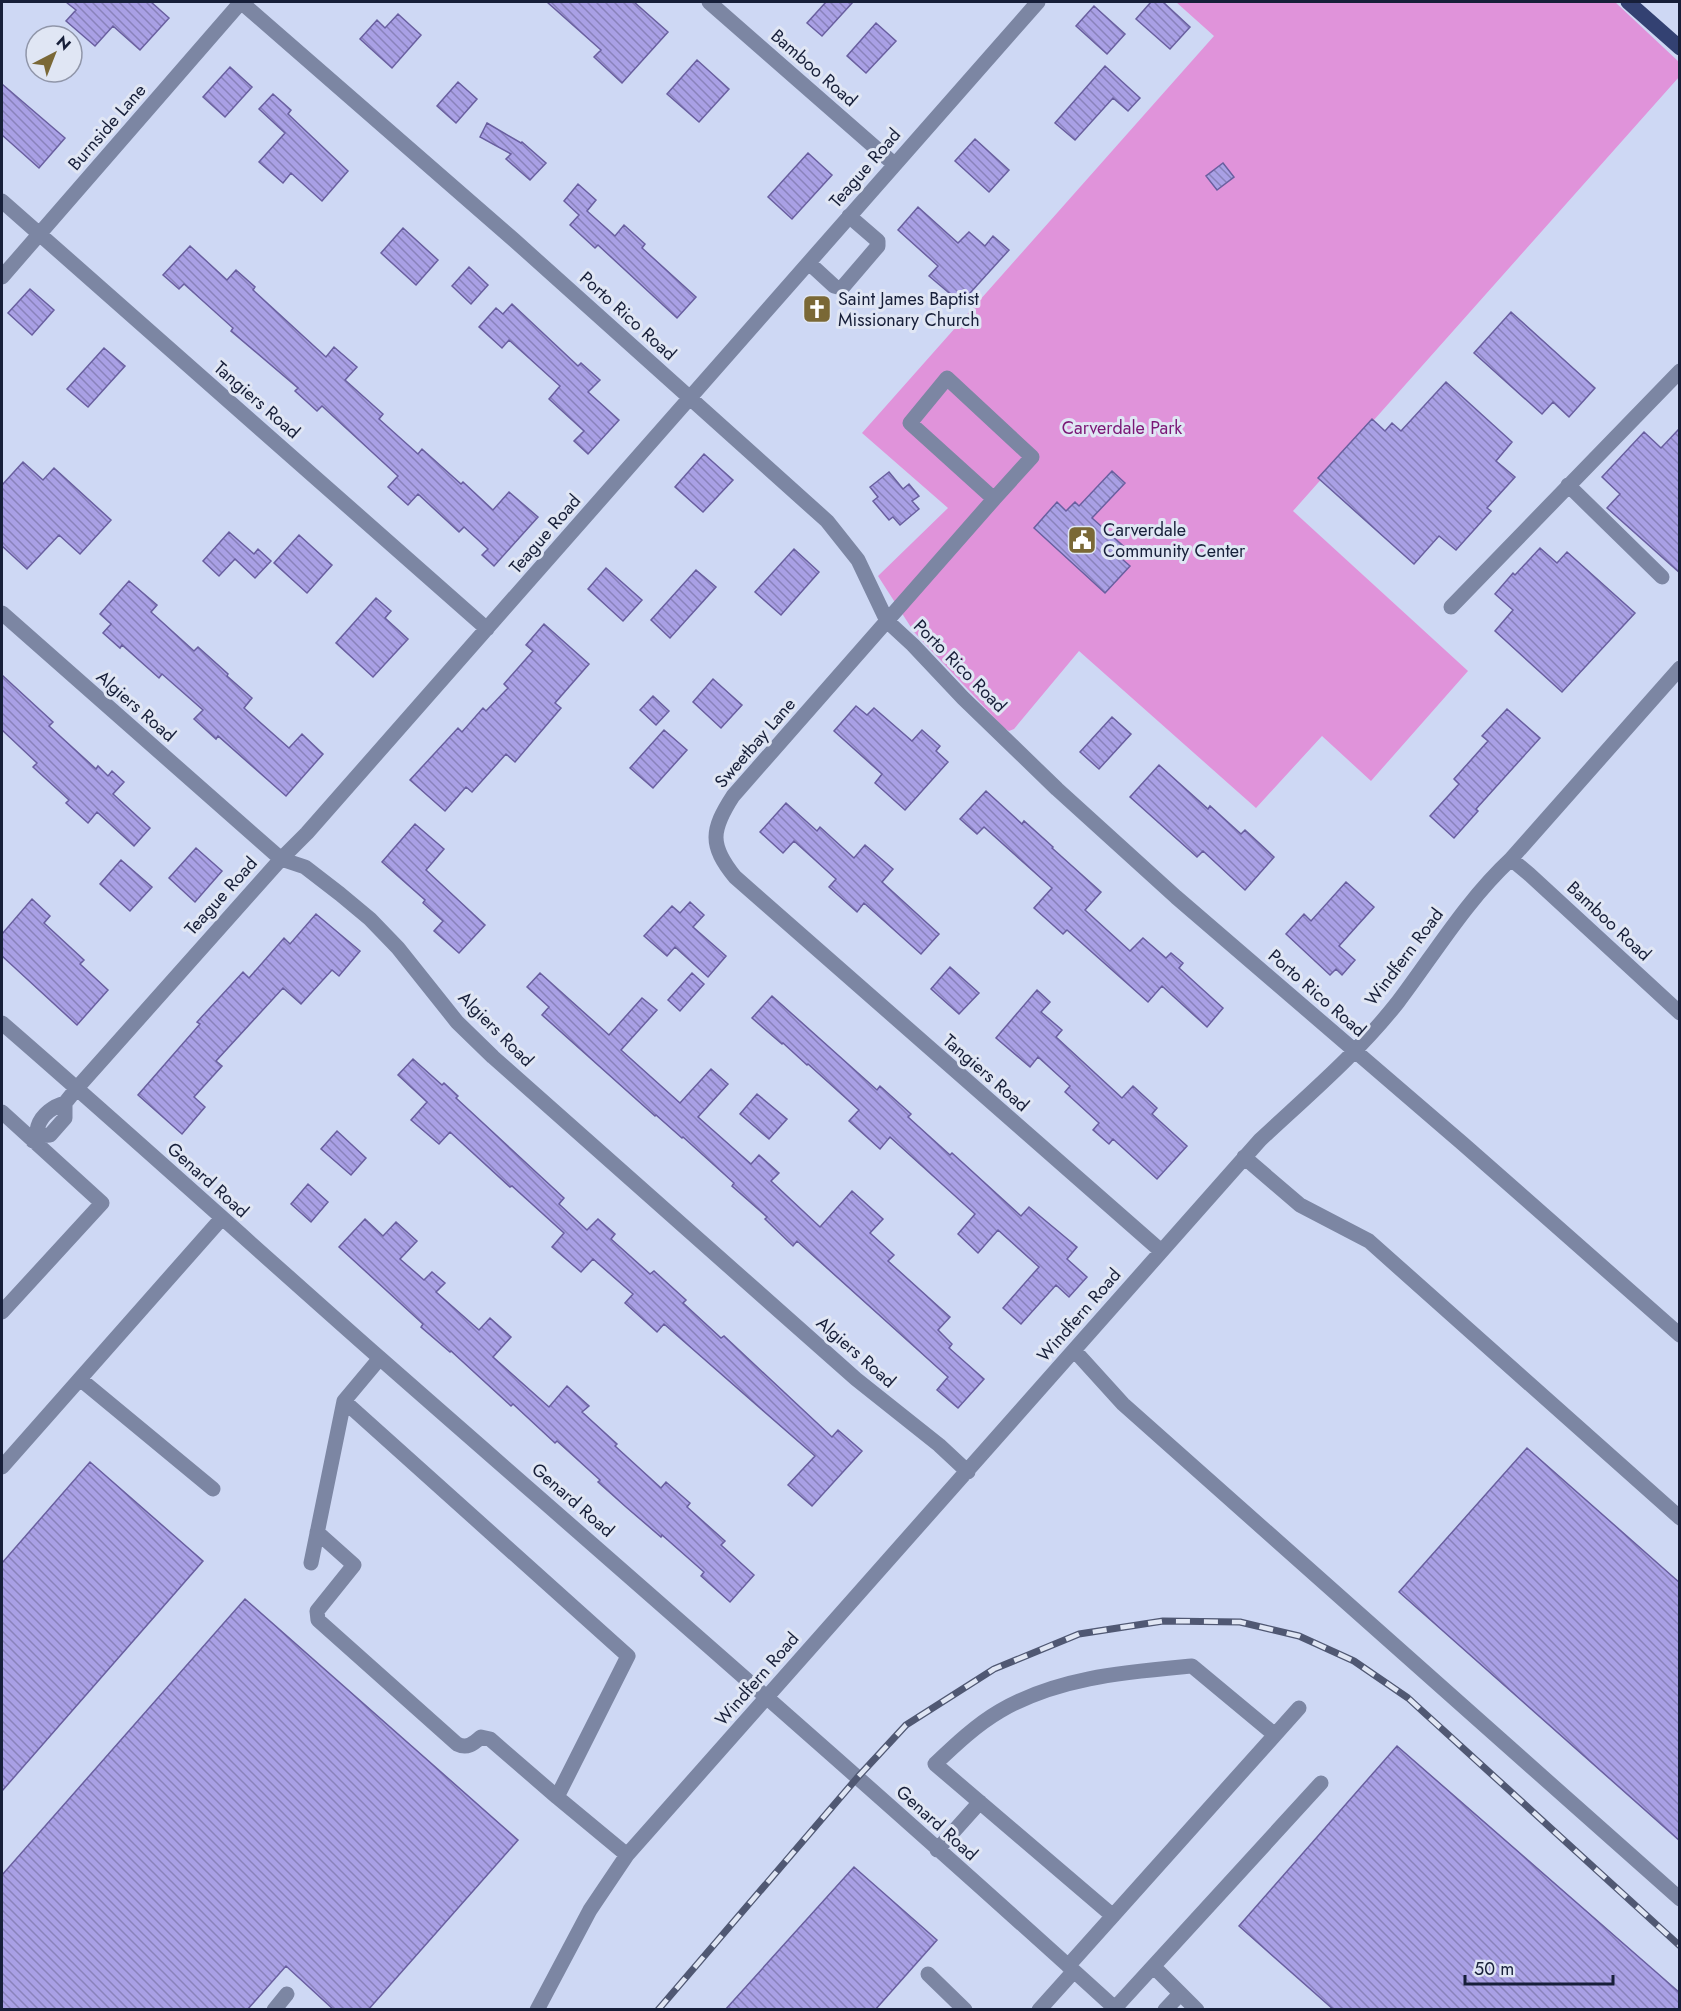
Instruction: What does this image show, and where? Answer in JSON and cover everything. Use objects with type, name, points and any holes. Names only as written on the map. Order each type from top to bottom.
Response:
[{"type":"main road","points":[[1628,2],[1680,48]]},
{"type":"street","name":"Burnside Lane","points":[[2,277],[241,2]]},
{"type":"street","name":"Porto Rico Road","points":[[241,2],[514,240],[827,521],[858,561],[887,621],[1058,789],[1176,897],[1462,1143],[1680,1335]]},
{"type":"street","name":"Bamboo Road","points":[[709,2],[894,164]]},
{"type":"street","name":"Teague Road","points":[[35,1138],[50,1135],[65,1118],[65,1103],[77,1088],[280,859],[307,833],[1038,2]]},
{"type":"street","name":"Tangiers Road","points":[[2,201],[487,629]]},
{"type":"street","points":[[808,262],[834,286],[842,288],[878,246],[878,242],[849,216]]},
{"type":"street","points":[[1452,608],[1680,371]]},
{"type":"street","name":"Sweetbay Lane","points":[[786,923],[735,877],[721,860],[715,833],[720,816],[733,796],[1032,457],[947,378],[910,423],[994,499]]},
{"type":"street","points":[[1568,485],[1662,576]]},
{"type":"street","name":"Algiers Road","points":[[2,613],[280,859],[305,867],[370,919],[398,948],[457,1022],[493,1057],[856,1379],[939,1445],[968,1472]]},
{"type":"street","name":"Windfern Road","points":[[537,2010],[590,1910],[627,1855],[1260,1140],[1354,1052],[1397,1003],[1470,902],[1680,668]]},
{"type":"street","name":"Bamboo Road","points":[[1510,859],[1680,1013]]},
{"type":"street","name":"Tangiers Road","points":[[786,923],[1161,1251]]},
{"type":"street","name":"Genard Road","points":[[2,1023],[380,1358],[768,1697],[1116,2009]]},
{"type":"street","points":[[2,1113],[35,1138],[102,1203],[2,1312]]},
{"type":"street","points":[[1245,1157],[1300,1205],[1369,1241],[1680,1518]]},
{"type":"street","points":[[2,1467],[222,1218]]},
{"type":"street","points":[[1074,1350],[1123,1404],[1680,1899]]},
{"type":"street","points":[[311,1563],[344,1401],[380,1358]]},
{"type":"street","points":[[80,1379],[213,1489]]},
{"type":"street","points":[[344,1401],[628,1656],[557,1797]]},
{"type":"street","points":[[317,1532],[354,1565],[318,1611],[318,1620],[457,1744],[463,1747],[469,1746],[481,1737],[490,1739],[627,1855]]},
{"type":"street","points":[[1113,1916],[935,1764],[956,1744],[1000,1711],[1055,1686],[1119,1673],[1192,1666],[1275,1735]]},
{"type":"street","points":[[1039,2010],[1113,1916],[1299,1708]]},
{"type":"street","points":[[1116,2009],[1321,1783]]},
{"type":"street","points":[[938,1850],[980,1802]]},
{"type":"street","points":[[1154,1967],[1197,2010]]},
{"type":"street","points":[[928,1974],[965,2010]]},
{"type":"street","points":[[274,2010],[287,1994]]},
{"type":"street","points":[[1166,2010],[1180,1994]]},
{"type":"green space","name":"Carverdale Park","points":[[1176,2],[1615,2],[1679,62],[1679,77],[1293,511],[1468,671],[1371,781],[1322,736],[1256,808],[1079,651],[1014,729],[1009,731],[1004,728],[914,632],[878,576],[948,508],[862,433],[1214,36]]},
{"type":"building","points":[[66,2],[151,2],[169,18],[140,50],[113,26],[95,46],[84,37],[84,24],[69,24],[66,21],[76,10]]},
{"type":"building","points":[[547,2],[634,2],[668,32],[622,83],[594,57],[601,50]]},
{"type":"building","points":[[826,2],[853,2],[822,36],[807,23]]},
{"type":"building","points":[[1151,2],[1163,2],[1190,27],[1170,49],[1136,19]]},
{"type":"building","points":[[1094,6],[1125,34],[1107,54],[1076,26]]},
{"type":"building","points":[[398,14],[421,35],[392,68],[360,39],[377,20],[385,28]]},
{"type":"building","points":[[876,23],[896,41],[866,73],[847,56]]},
{"type":"building","points":[[697,60],[729,89],[699,122],[667,94]]},
{"type":"building","points":[[1105,66],[1140,98],[1128,111],[1113,98],[1075,140],[1055,123]]},
{"type":"building","points":[[230,67],[252,87],[225,117],[203,97]]},
{"type":"building","points":[[458,82],[477,99],[456,123],[437,106]]},
{"type":"building","points":[[2,84],[65,138],[39,168],[2,135]]},
{"type":"building","points":[[273,94],[291,110],[288,114],[348,171],[322,201],[291,173],[283,183],[259,162],[285,133],[259,109]]},
{"type":"building","points":[[487,123],[522,142],[546,163],[530,180],[506,159],[511,154],[480,137]]},
{"type":"building","points":[[975,139],[1009,170],[989,192],[955,161]]},
{"type":"building","points":[[808,153],[832,175],[792,219],[768,197]]},
{"type":"building","points":[[1223,163],[1234,177],[1217,190],[1206,176]]},
{"type":"building","points":[[578,184],[596,200],[587,211],[615,236],[624,225],[645,244],[642,248],[696,297],[677,318],[598,245],[595,248],[570,225],[579,215],[564,201]]},
{"type":"building","points":[[918,207],[958,243],[969,232],[985,246],[993,236],[1009,250],[961,303],[929,276],[938,266],[898,230]]},
{"type":"building","points":[[403,228],[438,260],[416,285],[381,253]]},
{"type":"building","points":[[190,246],[227,280],[236,270],[255,287],[253,290],[326,357],[334,347],[357,367],[345,380],[383,414],[379,419],[418,454],[422,449],[493,510],[509,492],[538,517],[494,566],[482,555],[488,549],[464,527],[459,532],[418,494],[408,505],[388,487],[398,476],[322,406],[317,411],[295,391],[298,388],[231,331],[233,328],[184,284],[179,289],[163,275]]},
{"type":"building","points":[[469,267],[488,285],[471,304],[452,286]]},
{"type":"building","points":[[30,289],[54,310],[32,335],[8,313]]},
{"type":"building","points":[[512,304],[578,366],[581,363],[600,380],[588,392],[619,420],[588,454],[574,441],[584,431],[549,399],[560,386],[509,340],[502,348],[479,327],[496,308],[503,314]]},
{"type":"building","points":[[1511,312],[1595,388],[1569,417],[1553,402],[1542,414],[1474,353]]},
{"type":"building","points":[[104,348],[125,366],[88,407],[67,389]]},
{"type":"building","points":[[1446,382],[1512,442],[1496,461],[1515,477],[1487,508],[1491,511],[1456,550],[1439,536],[1414,564],[1318,478],[1372,419],[1385,431],[1392,423],[1401,431]]},
{"type":"building","points":[[1680,428],[1680,573],[1607,508],[1620,494],[1602,477],[1644,432],[1661,448]]},
{"type":"building","points":[[704,454],[733,480],[703,512],[675,487]]},
{"type":"building","points":[[23,462],[43,480],[54,468],[111,520],[80,554],[59,535],[27,569],[2,546],[2,485]]},
{"type":"building","name":"Carverdale Community Center","points":[[1112,471],[1125,483],[1092,518],[1129,551],[1122,559],[1130,566],[1105,593],[1034,528],[1057,502],[1066,511],[1075,502],[1079,506]]},
{"type":"building","points":[[889,472],[903,489],[909,484],[919,496],[912,501],[919,509],[900,525],[893,517],[889,520],[873,501],[878,497],[870,487]]},
{"type":"building","points":[[229,532],[254,554],[258,549],[271,561],[255,578],[235,559],[219,576],[203,561]]},
{"type":"building","points":[[299,535],[332,565],[307,593],[274,563]]},
{"type":"building","points":[[1540,548],[1557,563],[1567,552],[1635,613],[1562,692],[1495,631],[1513,610],[1495,594],[1513,573],[1515,575]]},
{"type":"building","points":[[794,549],[819,572],[781,615],[755,592]]},
{"type":"building","points":[[606,568],[642,600],[623,621],[588,589]]},
{"type":"building","points":[[696,570],[716,587],[670,638],[651,620]]},
{"type":"building","points":[[129,581],[157,605],[151,612],[194,651],[198,647],[252,698],[244,708],[289,748],[302,734],[323,754],[286,796],[218,736],[216,739],[194,719],[203,710],[162,674],[159,678],[122,645],[120,648],[103,633],[111,624],[100,614]]},
{"type":"building","points":[[376,598],[391,611],[385,618],[408,639],[373,677],[336,643]]},
{"type":"building","points":[[544,624],[589,664],[555,703],[561,708],[515,762],[506,754],[472,792],[466,787],[445,811],[410,780],[458,728],[462,732],[483,708],[486,711],[508,688],[504,684],[533,651],[526,645]]},
{"type":"building","points":[[2,675],[53,722],[49,726],[96,769],[98,766],[108,776],[112,771],[124,782],[113,794],[150,828],[134,846],[97,812],[88,823],[66,803],[69,800],[33,767],[37,763],[2,730]]},
{"type":"building","points":[[713,679],[742,705],[721,728],[693,702]]},
{"type":"building","points":[[653,696],[669,711],[656,725],[640,710]]},
{"type":"building","points":[[856,706],[867,715],[874,708],[912,741],[922,730],[940,746],[936,751],[948,762],[905,810],[875,783],[882,774],[834,731]]},
{"type":"building","points":[[1507,709],[1540,738],[1476,809],[1478,811],[1454,838],[1430,816],[1459,784],[1454,779],[1488,741],[1482,736]]},
{"type":"building","points":[[1112,717],[1131,734],[1099,769],[1080,752]]},
{"type":"building","points":[[664,730],[687,750],[653,788],[630,768]]},
{"type":"building","points":[[1159,765],[1208,809],[1210,806],[1241,834],[1245,830],[1274,857],[1245,890],[1203,851],[1197,857],[1130,797]]},
{"type":"building","points":[[986,791],[1022,824],[1024,821],[1101,892],[1085,910],[1130,951],[1143,938],[1166,958],[1171,953],[1183,963],[1179,968],[1223,1008],[1207,1027],[1162,986],[1148,1002],[1067,930],[1063,934],[1034,908],[1052,888],[984,827],[977,834],[960,819]]},
{"type":"building","points":[[786,803],[817,831],[820,827],[854,858],[865,845],[893,869],[882,882],[939,934],[921,954],[864,903],[857,912],[829,887],[836,879],[794,841],[783,853],[760,832]]},
{"type":"building","points":[[415,824],[444,849],[426,870],[485,925],[459,953],[434,931],[443,921],[423,903],[425,900],[382,862]]},
{"type":"building","points":[[196,848],[222,871],[195,902],[169,878]]},
{"type":"building","points":[[121,860],[152,887],[130,911],[100,884]]},
{"type":"building","points":[[1346,882],[1374,907],[1339,946],[1355,960],[1342,975],[1336,969],[1330,975],[1286,934],[1304,914],[1311,921]]},
{"type":"building","points":[[32,899],[50,916],[44,923],[84,960],[80,964],[108,990],[77,1025],[2,956],[2,934]]},
{"type":"building","points":[[690,902],[704,915],[693,927],[726,956],[708,977],[675,947],[667,956],[644,936],[672,906],[680,913]]},
{"type":"building","points":[[316,914],[360,951],[339,976],[332,970],[301,1004],[283,988],[216,1061],[222,1066],[194,1097],[205,1107],[182,1134],[138,1095],[200,1024],[197,1022],[243,972],[249,978],[284,938],[290,944]]},
{"type":"building","points":[[950,967],[979,993],[959,1014],[931,989]]},
{"type":"building","points":[[540,973],[609,1035],[642,998],[657,1010],[621,1050],[680,1103],[711,1069],[728,1084],[698,1117],[751,1164],[759,1155],[779,1173],[771,1181],[820,1227],[852,1191],[883,1219],[870,1233],[894,1255],[888,1261],[950,1317],[938,1330],[952,1344],[949,1348],[984,1379],[958,1408],[937,1390],[948,1377],[797,1241],[793,1246],[765,1219],[767,1217],[732,1186],[734,1183],[542,1015],[549,1007],[527,987]]},
{"type":"building","points":[[692,973],[704,984],[680,1011],[668,1000]]},
{"type":"building","points":[[1037,990],[1050,1002],[1041,1012],[1062,1030],[1056,1037],[1122,1098],[1133,1086],[1157,1108],[1152,1114],[1187,1146],[1157,1179],[1113,1139],[1109,1144],[1093,1130],[1099,1123],[1065,1092],[1070,1086],[1038,1057],[1030,1067],[996,1038]]},
{"type":"building","points":[[772,996],[877,1090],[880,1086],[911,1114],[908,1117],[950,1155],[952,1153],[1021,1216],[1029,1207],[1077,1247],[1067,1259],[1087,1277],[1069,1297],[1056,1285],[1021,1324],[1003,1308],[1039,1267],[998,1230],[978,1253],[958,1234],[975,1214],[890,1137],[880,1149],[849,1121],[859,1110],[752,1018]]},
{"type":"building","points":[[413,1059],[442,1085],[444,1083],[458,1096],[456,1098],[564,1198],[559,1204],[587,1230],[598,1219],[615,1234],[611,1239],[650,1274],[654,1271],[686,1300],[683,1303],[721,1338],[724,1336],[832,1437],[838,1430],[862,1451],[812,1506],[788,1485],[815,1456],[664,1324],[657,1332],[625,1303],[633,1294],[593,1259],[581,1272],[552,1247],[564,1233],[450,1132],[439,1144],[411,1120],[427,1102],[398,1075]]},
{"type":"building","points":[[757,1094],[787,1119],[769,1139],[740,1114]]},
{"type":"building","points":[[337,1131],[366,1158],[351,1175],[321,1149]]},
{"type":"building","points":[[308,1184],[328,1202],[311,1222],[291,1204]]},
{"type":"building","points":[[365,1219],[383,1236],[396,1222],[417,1241],[400,1259],[424,1280],[432,1272],[445,1283],[436,1292],[479,1330],[490,1318],[511,1337],[493,1357],[549,1407],[567,1386],[589,1406],[582,1412],[617,1444],[615,1446],[661,1488],[666,1482],[690,1503],[687,1507],[725,1541],[721,1545],[754,1575],[730,1602],[701,1576],[704,1572],[626,1507],[557,1441],[555,1443],[513,1404],[511,1406],[421,1327],[423,1324],[339,1247]]},
{"type":"building","points":[[1527,1448],[1680,1583],[1680,1841],[1399,1592]]},
{"type":"building","points":[[90,1462],[203,1561],[2,1791],[2,1563]]},
{"type":"building","points":[[245,1599],[518,1840],[368,2010],[334,2010],[286,1966],[247,2010],[2,2010],[2,1875]]},
{"type":"building","points":[[1397,1746],[1680,1993],[1680,2010],[1334,2010],[1239,1926]]},
{"type":"building","points":[[854,1867],[937,1940],[875,2010],[725,2010]]},
{"type":"railway","points":[[658,2010],[857,1778],[906,1725],[994,1669],[1079,1634],[1163,1621],[1240,1622],[1299,1636],[1354,1661],[1408,1698],[1680,1946]]},
{"type":"place","name":"Saint James Baptist Missionary Church","points":[[817,309]]},
{"type":"place","name":"Carverdale Community Center","points":[[1082,540]]}]
